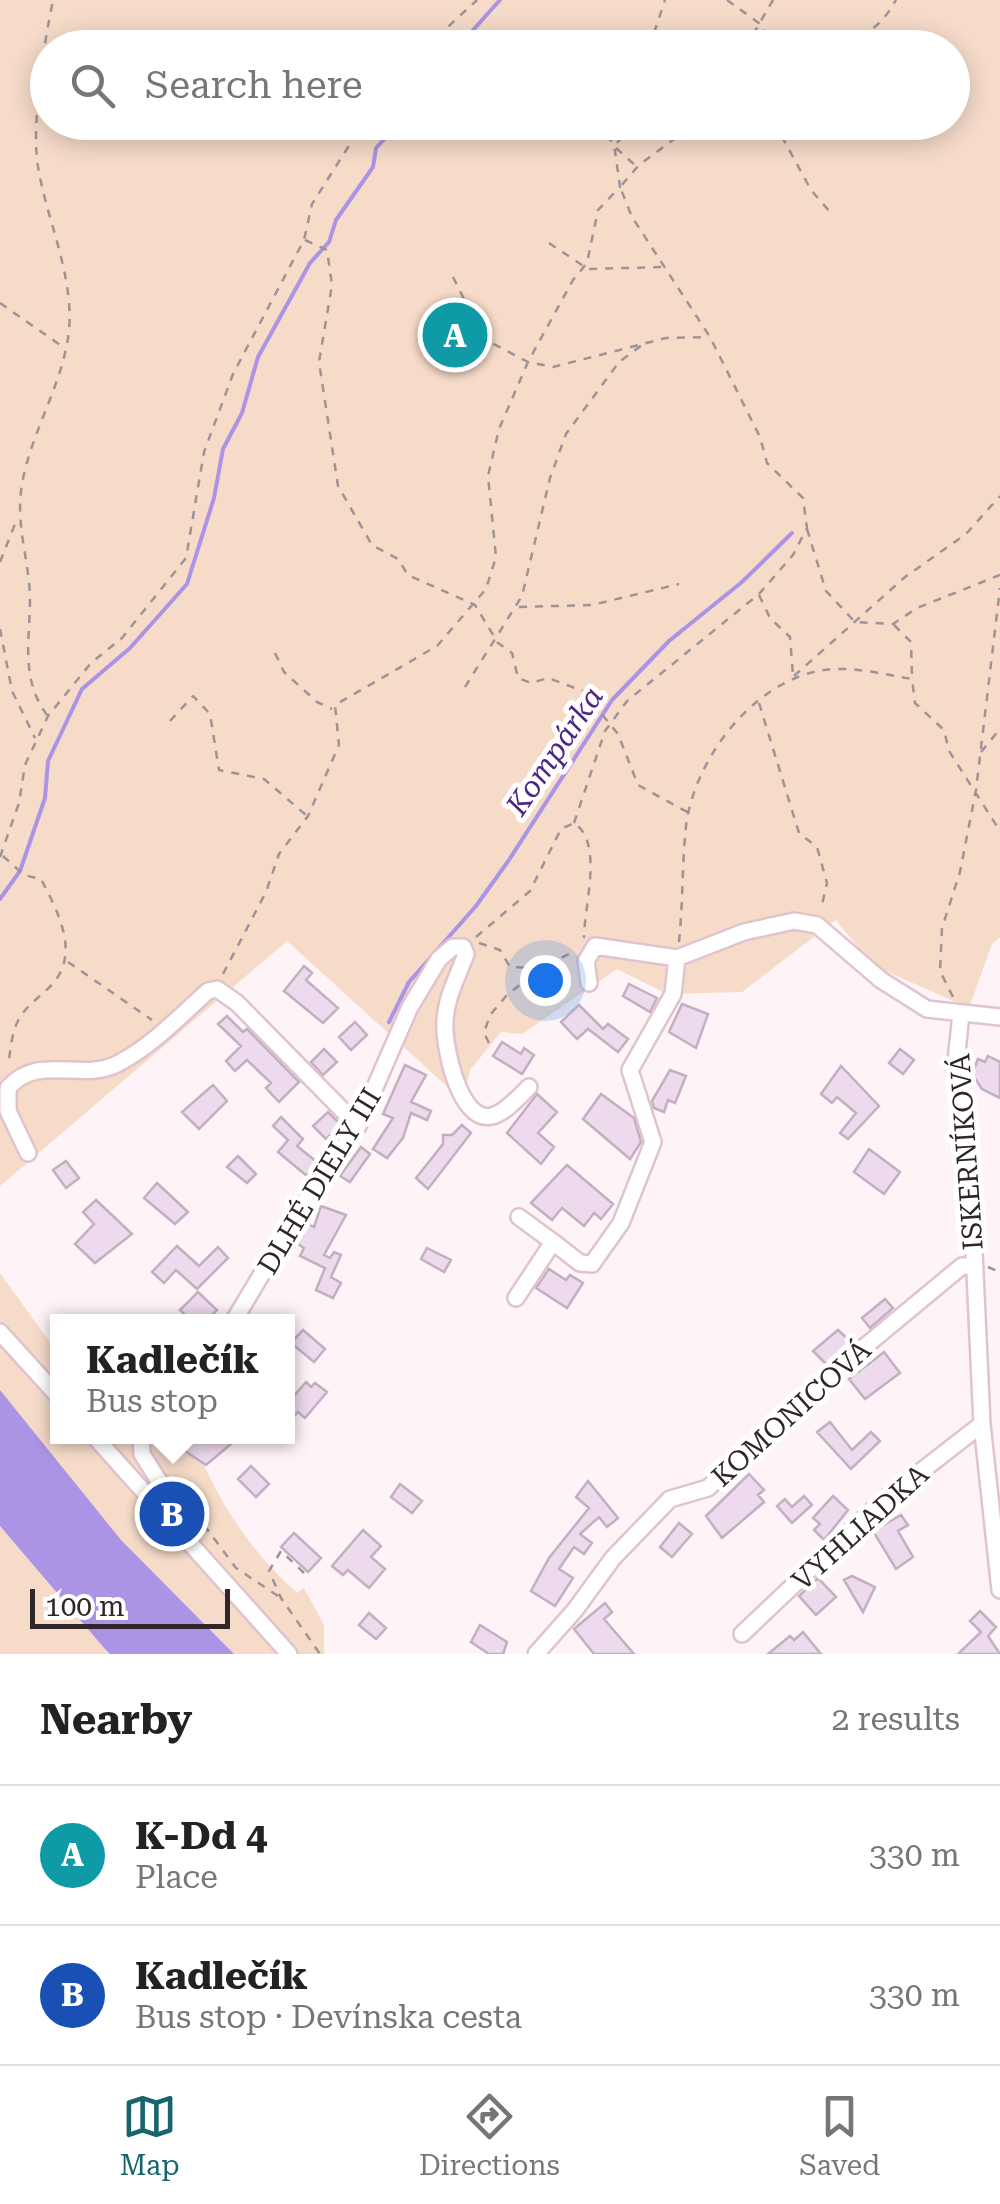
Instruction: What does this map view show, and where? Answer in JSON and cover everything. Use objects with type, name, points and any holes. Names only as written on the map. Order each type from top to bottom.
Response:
[{"type":"street","points":[[589,983],[586,961],[595,946],[677,958],[744,932],[794,921],[818,925],[881,980],[927,1010],[1000,1017]]},
{"type":"street","name":"DLHÉ DIELY III","points":[[238,1314],[302,1207],[358,1126],[428,976],[453,947],[463,947]]},
{"type":"street","points":[[463,947],[466,954],[444,1023],[457,1086],[474,1112],[485,1117],[496,1116],[528,1088]]},
{"type":"street","points":[[519,1216],[580,1263],[592,1264],[621,1224],[643,1177],[653,1142],[630,1070],[673,994],[677,958]]},
{"type":"street","points":[[28,1153],[8,1112],[8,1088],[19,1075],[50,1068],[114,1066],[208,991],[217,989],[237,1003],[358,1126]]},
{"type":"street","name":"ISKERNÍKOVÁ","points":[[962,1014],[955,1071],[968,1122],[982,1424],[995,1493],[1000,1590]]},
{"type":"street","points":[[516,1298],[552,1242]]},
{"type":"street","name":"KOMONICOVÁ","points":[[536,1654],[576,1610],[613,1558],[670,1499],[708,1488],[746,1449],[870,1342],[962,1266],[974,1266]]},
{"type":"street","points":[[0,1332],[50,1387]]},
{"type":"street","name":"VYHLIADKA","points":[[742,1634],[879,1504],[982,1424]]},
{"type":"street","points":[[101,1444],[288,1654]]},
{"type":"street","points":[[141,1444],[142,1454],[188,1527],[184,1537]]},
{"type":"path","points":[[49,30],[54,0]]},
{"type":"path","points":[[446,30],[478,0]]},
{"type":"path","points":[[654,30],[665,0]]},
{"type":"path","points":[[727,0],[764,30]]},
{"type":"path","points":[[756,30],[773,0]]},
{"type":"path","points":[[872,30],[884,22],[896,0]]},
{"type":"path","points":[[0,562],[17,519],[34,431],[69,331],[62,257],[37,162],[38,140]]},
{"type":"path","points":[[19,1075],[8,1059],[16,1024],[33,999],[53,984],[66,961],[65,935],[41,879],[24,875],[1,856],[35,739],[71,684],[122,638],[186,558],[204,452],[234,374],[304,240],[312,204],[353,140]]},
{"type":"path","points":[[610,140],[636,168]]},
{"type":"path","points":[[614,144],[622,140]]},
{"type":"path","points":[[217,989],[279,854],[308,816],[339,745],[335,705],[437,646],[475,605],[496,557],[488,476],[499,429],[528,362],[584,266],[594,241],[598,210],[636,168],[672,140]]},
{"type":"path","points":[[784,140],[811,190],[830,212]]},
{"type":"path","points":[[614,144],[620,187],[632,217],[710,337],[760,437],[766,463],[803,498],[807,528],[826,591],[855,622],[893,624],[917,608],[1000,576]]},
{"type":"path","points":[[304,240],[327,250],[328,256],[329,317],[319,362],[338,486],[372,544],[398,560],[408,575],[475,605],[496,641],[512,653],[518,678],[531,683],[548,678],[582,691],[610,724],[638,785],[689,813]]},
{"type":"path","points":[[549,243],[584,266],[632,271],[665,266]]},
{"type":"path","points":[[453,277],[484,339],[528,362],[553,367],[642,345],[710,337]]},
{"type":"path","points":[[0,303],[64,348]]},
{"type":"path","points":[[465,686],[516,606],[535,554],[550,478],[566,434],[619,362],[642,345]]},
{"type":"path","points":[[677,958],[689,813],[709,759],[758,702],[793,677],[905,577],[966,534],[1000,496]]},
{"type":"path","points":[[17,519],[30,596],[25,646],[35,700],[48,716]]},
{"type":"path","points":[[463,947],[519,903],[561,829],[574,823],[610,724],[649,680],[758,594],[793,555],[807,528]]},
{"type":"path","points":[[516,606],[592,605],[679,584]]},
{"type":"path","points":[[962,1014],[940,971],[942,928],[960,872],[976,790],[1000,588]]},
{"type":"path","points":[[758,594],[770,618],[790,638],[793,677]]},
{"type":"path","points":[[893,624],[911,642],[916,703],[944,730],[949,751],[1000,831]]},
{"type":"path","points":[[0,629],[12,691],[35,739]]},
{"type":"path","points":[[275,653],[284,672],[333,711]]},
{"type":"path","points":[[793,677],[833,668],[912,678]]},
{"type":"path","points":[[170,721],[193,696],[210,714],[219,770],[264,779],[308,816]]},
{"type":"path","points":[[758,702],[800,832],[817,847],[828,883],[818,925]]},
{"type":"path","points":[[980,753],[1000,728]]},
{"type":"path","points":[[574,823],[585,830],[591,846],[584,939],[595,946]]},
{"type":"path","points":[[463,947],[482,942],[500,950],[510,967],[541,968]]},
{"type":"path","points":[[489,1043],[484,1033],[490,1015],[506,995],[541,968],[595,946]]},
{"type":"path","points":[[66,961],[165,1029]]},
{"type":"path","points":[[196,1514],[236,1568],[280,1598]]},
{"type":"path","points":[[304,1573],[281,1551],[269,1571],[280,1598],[320,1654]]},
{"type":"shaded area","points":[[0,0],[1000,0],[1000,937],[992,944],[969,1008],[872,965],[836,920],[742,992],[667,994],[617,969],[522,1034],[501,1032],[470,1070],[463,1101],[287,941],[0,1186]]},
{"type":"shaded area","points":[[0,1273],[50,1342],[50,1444],[157,1444],[201,1459],[220,1497],[254,1547],[297,1593],[304,1588],[324,1625],[324,1654],[234,1654],[121,1541],[0,1390]]},
{"type":"shaded area","points":[[0,1390],[121,1540],[234,1654],[110,1654],[104,1648],[0,1526]]},
{"type":"shaded area","points":[[0,1526],[104,1648],[110,1654],[0,1654]]},
{"type":"building","points":[[304,966],[312,973],[306,980],[338,1008],[323,1023],[284,991]]},
{"type":"building","points":[[629,984],[657,998],[650,1012],[623,996]]},
{"type":"building","points":[[682,1004],[708,1014],[696,1048],[669,1032]]},
{"type":"building","points":[[579,1005],[603,1029],[608,1024],[628,1039],[618,1052],[588,1029],[577,1039],[561,1022]]},
{"type":"building","points":[[227,1016],[243,1032],[247,1029],[299,1082],[279,1102],[266,1088],[271,1083],[247,1060],[235,1071],[226,1061],[241,1046],[218,1024]]},
{"type":"building","points":[[355,1022],[367,1035],[351,1050],[339,1037]]},
{"type":"building","points":[[502,1042],[521,1054],[524,1048],[534,1055],[522,1074],[493,1056]]},
{"type":"building","points":[[324,1049],[337,1062],[323,1075],[311,1062]]},
{"type":"building","points":[[900,1049],[914,1060],[903,1074],[889,1063]]},
{"type":"building","points":[[988,1056],[1000,1062],[1000,1098],[982,1089],[972,1074],[978,1059],[985,1062]]},
{"type":"building","points":[[405,1065],[426,1075],[411,1102],[431,1111],[427,1120],[411,1113],[403,1138],[387,1158],[373,1149],[393,1118],[383,1114]]},
{"type":"building","points":[[841,1066],[879,1106],[848,1139],[840,1133],[856,1113],[837,1097],[832,1103],[821,1094]]},
{"type":"building","points":[[670,1070],[686,1076],[675,1103],[668,1100],[664,1112],[654,1108],[652,1101]]},
{"type":"building","points":[[213,1085],[227,1101],[199,1129],[182,1112]]},
{"type":"building","points":[[537,1094],[557,1112],[538,1133],[554,1147],[541,1164],[507,1133]]},
{"type":"building","points":[[601,1094],[634,1118],[641,1142],[630,1159],[583,1119]]},
{"type":"building","points":[[328,1112],[341,1125],[326,1139],[313,1126]]},
{"type":"building","points":[[281,1117],[303,1139],[297,1146],[318,1163],[307,1176],[278,1152],[288,1140],[273,1126]]},
{"type":"building","points":[[462,1125],[471,1133],[428,1189],[416,1178],[443,1144],[443,1135],[452,1135]]},
{"type":"building","points":[[361,1147],[370,1154],[350,1182],[340,1176]]},
{"type":"building","points":[[869,1149],[900,1172],[884,1194],[854,1172]]},
{"type":"building","points":[[238,1156],[256,1174],[247,1183],[227,1167]]},
{"type":"building","points":[[66,1161],[79,1178],[66,1188],[53,1170]]},
{"type":"building","points":[[567,1165],[613,1204],[601,1219],[594,1213],[584,1226],[562,1208],[552,1220],[531,1203]]},
{"type":"building","points":[[157,1183],[188,1212],[175,1224],[144,1198]]},
{"type":"building","points":[[96,1200],[132,1234],[95,1263],[75,1244],[94,1224],[83,1212]]},
{"type":"building","points":[[321,1206],[346,1215],[324,1255],[341,1255],[331,1277],[341,1283],[333,1298],[316,1290],[325,1268],[300,1256],[304,1248],[298,1244],[308,1224],[314,1227]]},
{"type":"building","points":[[177,1246],[199,1266],[218,1247],[228,1258],[197,1289],[176,1270],[164,1283],[152,1272]]},
{"type":"building","points":[[427,1248],[451,1260],[444,1272],[421,1259]]},
{"type":"building","points":[[549,1269],[566,1280],[570,1275],[583,1283],[567,1308],[536,1288]]},
{"type":"building","points":[[198,1292],[217,1310],[213,1314],[184,1314],[180,1310]]},
{"type":"building","points":[[885,1299],[893,1308],[870,1328],[862,1318]]},
{"type":"building","points":[[303,1330],[325,1349],[314,1362],[295,1346],[295,1339]]},
{"type":"building","points":[[838,1330],[852,1343],[826,1364],[813,1351]]},
{"type":"building","points":[[884,1352],[900,1373],[865,1399],[849,1379]]},
{"type":"building","points":[[306,1382],[327,1392],[305,1418],[298,1412],[295,1415],[295,1395]]},
{"type":"building","points":[[830,1422],[852,1450],[871,1432],[880,1441],[851,1469],[817,1432]]},
{"type":"building","points":[[174,1444],[231,1444],[206,1465]]},
{"type":"building","points":[[251,1466],[269,1484],[256,1497],[238,1479]]},
{"type":"building","points":[[749,1474],[764,1490],[758,1495],[764,1502],[722,1538],[706,1516]]},
{"type":"building","points":[[588,1481],[618,1518],[607,1527],[599,1517],[580,1534],[592,1543],[584,1554],[574,1547],[559,1569],[573,1578],[555,1606],[531,1591],[549,1558],[589,1508],[576,1497]]},
{"type":"building","points":[[400,1484],[422,1501],[412,1513],[391,1497]]},
{"type":"building","points":[[804,1496],[812,1505],[792,1523],[777,1506],[785,1499],[792,1507]]},
{"type":"building","points":[[833,1496],[848,1510],[824,1540],[814,1530],[820,1524],[813,1518]]},
{"type":"building","points":[[901,1515],[908,1525],[898,1531],[913,1557],[896,1569],[873,1531]]},
{"type":"building","points":[[679,1523],[692,1534],[672,1557],[660,1547]]},
{"type":"building","points":[[363,1530],[381,1546],[371,1557],[385,1569],[369,1588],[348,1570],[343,1575],[332,1566]]},
{"type":"building","points":[[294,1533],[321,1558],[308,1572],[281,1547]]},
{"type":"building","points":[[852,1576],[875,1587],[863,1612],[844,1580]]},
{"type":"building","points":[[818,1578],[836,1597],[816,1615],[799,1596]]},
{"type":"building","points":[[605,1603],[612,1612],[604,1619],[634,1654],[594,1654],[574,1629]]},
{"type":"building","points":[[980,1611],[996,1627],[988,1636],[1000,1654],[958,1654],[981,1632],[970,1621]]},
{"type":"building","points":[[369,1613],[386,1628],[376,1639],[359,1625]]},
{"type":"building","points":[[480,1625],[507,1642],[503,1654],[489,1654],[471,1642]]},
{"type":"building","points":[[803,1632],[821,1654],[768,1654],[790,1636],[794,1640]]},
{"type":"waterway","points":[[473,30],[500,0]]},
{"type":"waterway","points":[[0,899],[20,871],[45,798],[48,761],[82,689],[130,648],[187,584],[214,498],[223,449],[242,413],[258,357],[310,263],[329,242],[336,220],[373,167],[376,148],[383,140]]},
{"type":"waterway","name":"Kompárka","points":[[389,1022],[409,982],[476,906],[509,860],[612,700],[669,641],[742,582],[792,533]]},
{"type":"place","name":"K-Dd 4","points":[[455,335]]},
{"type":"place","name":"Kadlečík","points":[[172,1514]]}]
